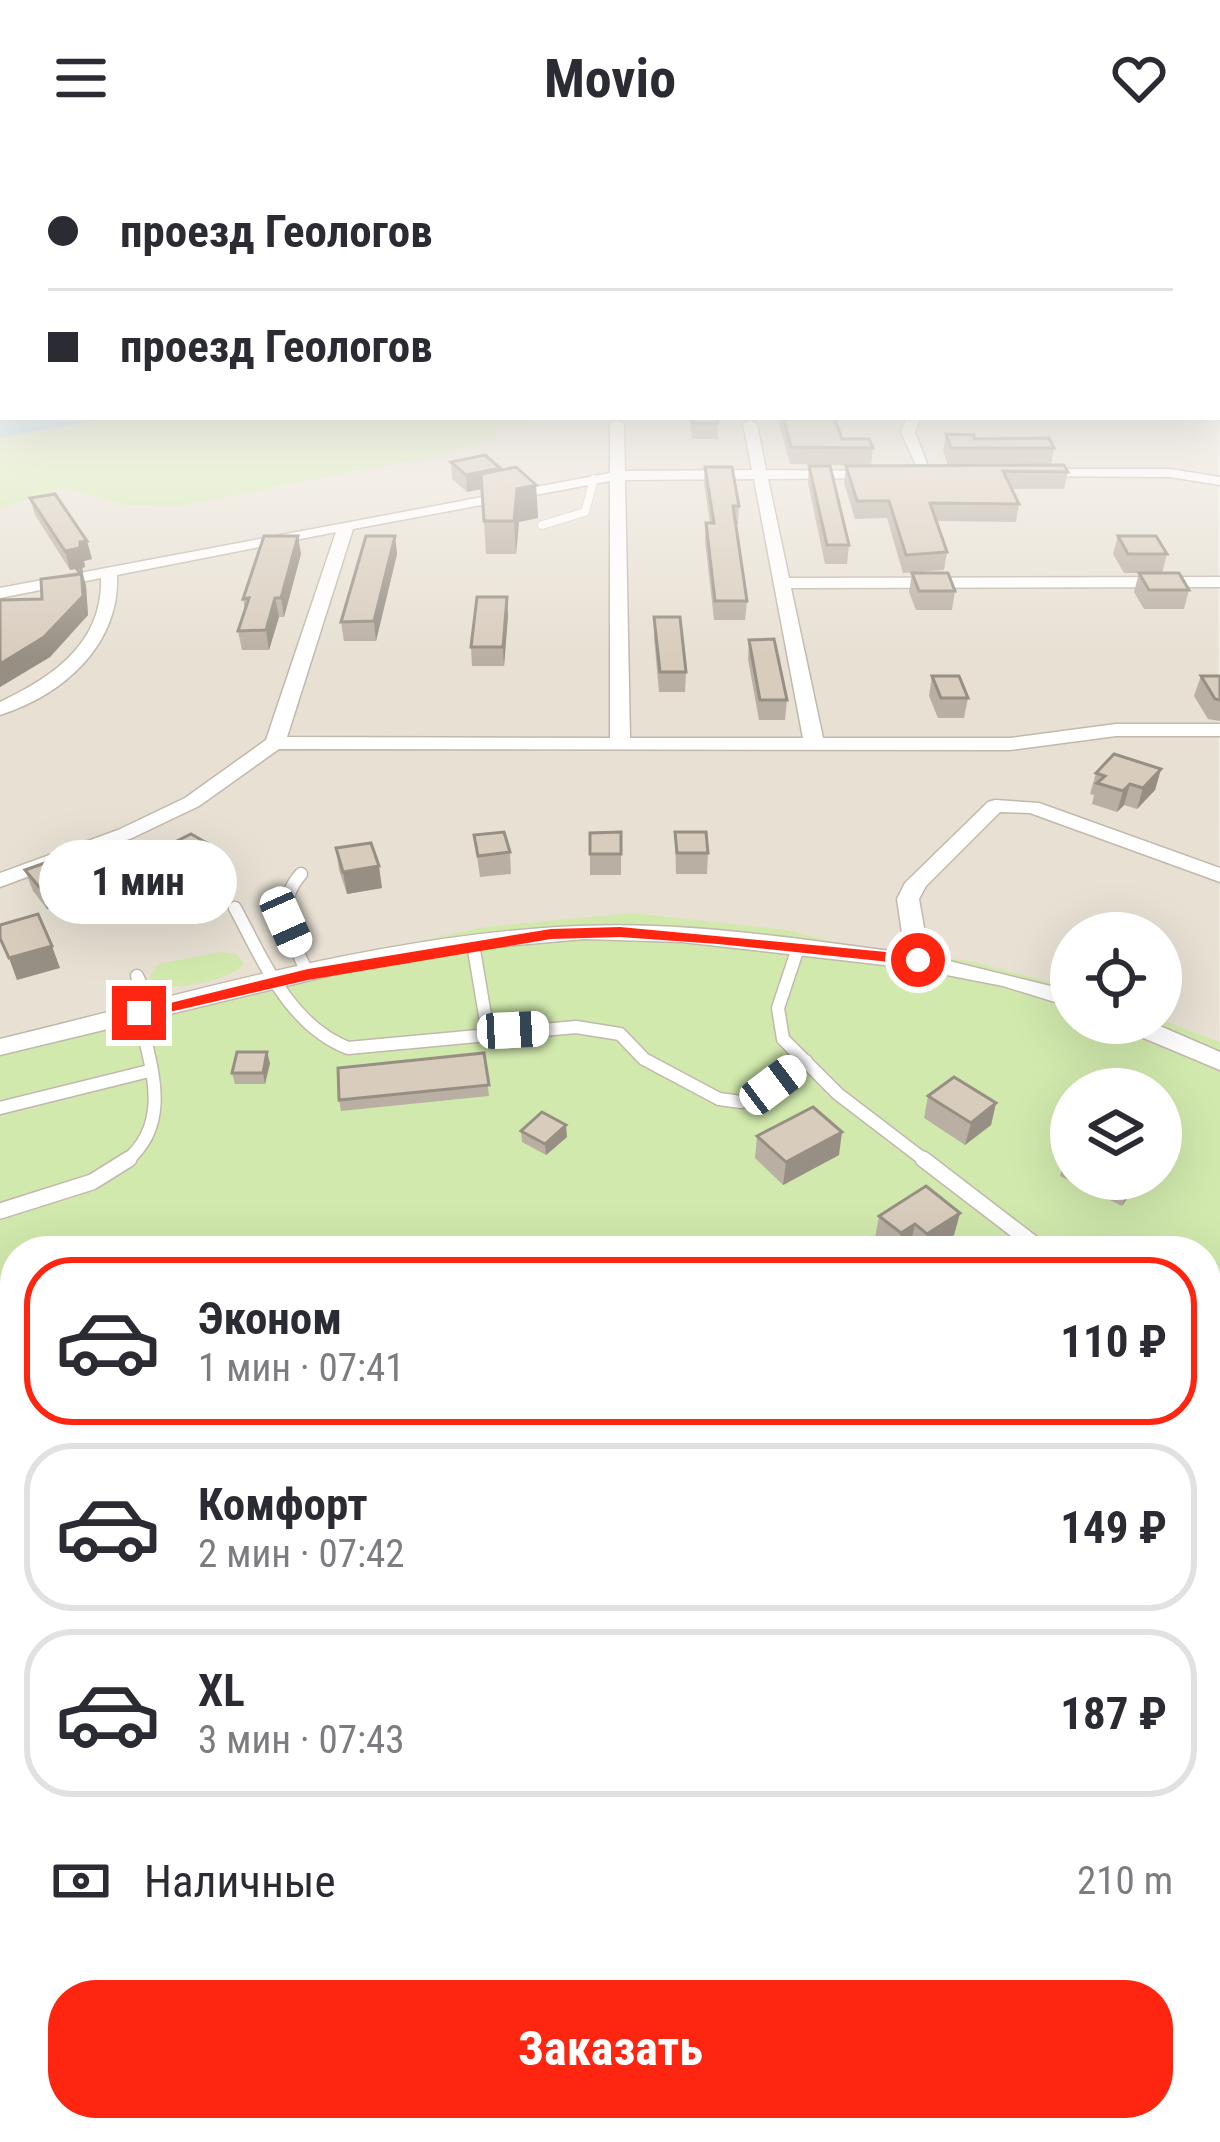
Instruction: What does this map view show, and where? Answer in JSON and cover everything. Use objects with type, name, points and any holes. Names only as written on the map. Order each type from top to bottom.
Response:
[{"type":"street","points":[[617,473],[620,743]]},
{"type":"street","points":[[1014,473],[1170,473],[1220,481]]},
{"type":"street","points":[[0,593],[617,476],[949,474]]},
{"type":"street","points":[[760,475],[814,743]]},
{"type":"street","points":[[275,743],[346,526]]},
{"type":"street","points":[[0,709],[54,680],[82,658],[110,614],[109,572]]},
{"type":"street","points":[[782,583],[1220,582]]},
{"type":"street","points":[[0,880],[125,834],[192,802],[275,743],[1010,744],[1116,730],[1220,730]]},
{"type":"street","points":[[918,960],[908,899],[916,884],[995,806],[1032,807],[1220,875]]},
{"type":"street","points":[[0,1047],[308,974],[551,934],[620,932],[918,960],[1050,992]]},
{"type":"street","points":[[1180,1044],[1220,1061]]},
{"type":"lane","points":[[542,525],[585,512],[594,479]]},
{"type":"lane","points":[[302,874],[289,884],[284,904],[286,922],[308,974]]},
{"type":"lane","points":[[235,908],[276,982],[317,1034],[333,1045],[348,1048],[576,1027],[620,1034],[644,1059],[718,1099],[741,1102],[754,1099],[806,1061]]},
{"type":"lane","points":[[473,944],[488,1033]]},
{"type":"lane","points":[[799,947],[778,1007],[783,1039],[838,1094],[1023,1236]]},
{"type":"lane","points":[[0,1210],[114,1173],[145,1144],[157,1114],[146,1012],[137,976]]},
{"type":"lane","points":[[0,1108],[149,1071]]},
{"type":"shaded area","points":[[351,473],[1218,473],[1220,1236],[0,1236],[0,509],[62,487],[125,505],[178,506]]},
{"type":"green space","points":[[0,473],[351,473],[178,506],[125,505],[62,487],[0,509]]},
{"type":"green space","points":[[632,913],[786,930],[849,946],[975,962],[1050,982],[1050,1044],[1182,1044],[1182,1028],[1220,1042],[1220,1236],[0,1236],[0,1052],[126,1008],[483,927]]},
{"type":"green space","points":[[220,952],[236,954],[244,964],[215,979],[178,987],[156,989],[150,976],[159,964]]},
{"type":"building","points":[[522,473],[536,485],[517,489],[514,521],[484,521],[481,474]]},
{"type":"building","points":[[706,473],[733,473],[739,506],[733,506],[747,601],[715,601],[706,523],[714,523]]},
{"type":"building","points":[[811,473],[832,473],[849,545],[827,545]]},
{"type":"building","points":[[848,473],[1004,473],[1019,504],[930,503],[947,552],[906,555],[889,501],[857,501]]},
{"type":"building","points":[[55,494],[87,541],[80,542],[80,548],[65,551],[30,498]]},
{"type":"building","points":[[264,536],[298,536],[281,598],[275,598],[266,630],[238,631],[249,598],[243,599]]},
{"type":"building","points":[[366,536],[395,536],[374,621],[341,622]]},
{"type":"building","points":[[1118,536],[1156,536],[1167,554],[1128,554]]},
{"type":"building","points":[[81,567],[83,596],[44,637],[0,664],[0,600],[42,599],[41,579],[81,574],[76,568]]},
{"type":"building","points":[[912,573],[948,573],[955,591],[919,591]]},
{"type":"building","points":[[1139,573],[1179,573],[1189,590],[1149,590]]},
{"type":"building","points":[[477,597],[507,597],[503,647],[471,647]]},
{"type":"building","points":[[654,617],[680,617],[686,672],[660,672]]},
{"type":"building","points":[[774,639],[787,700],[760,700],[749,640]]},
{"type":"building","points":[[932,676],[959,676],[968,698],[941,698]]},
{"type":"building","points":[[1201,676],[1220,676],[1220,700],[1215,699]]},
{"type":"building","points":[[1114,754],[1161,769],[1143,788],[1130,784],[1123,791],[1097,783],[1105,776],[1096,773]]},
{"type":"building","points":[[504,832],[510,852],[478,856],[474,835]]},
{"type":"building","points":[[621,832],[621,854],[590,854],[590,833]]},
{"type":"building","points":[[675,832],[706,832],[708,853],[677,853]]},
{"type":"building","points":[[191,834],[212,846],[185,861],[163,848]]},
{"type":"building","points":[[371,843],[379,866],[343,872],[336,848]]},
{"type":"building","points":[[76,852],[91,869],[40,888],[25,870]]},
{"type":"building","points":[[175,867],[196,883],[164,898],[143,882]]},
{"type":"building","points":[[38,914],[52,946],[9,958],[0,925]]},
{"type":"building","points":[[237,1052],[267,1052],[263,1073],[232,1073]]},
{"type":"building","points":[[484,1053],[489,1085],[339,1100],[338,1068]]},
{"type":"building","points":[[954,1077],[996,1103],[971,1123],[928,1096]]},
{"type":"building","points":[[813,1107],[842,1132],[786,1162],[757,1136]]},
{"type":"building","points":[[542,1112],[566,1125],[545,1144],[521,1131]]},
{"type":"building","points":[[926,1186],[960,1213],[927,1234],[915,1224],[901,1233],[879,1216]]},
{"type":"route","points":[[139,1013],[308,974],[551,934],[620,932],[918,960]]}]
